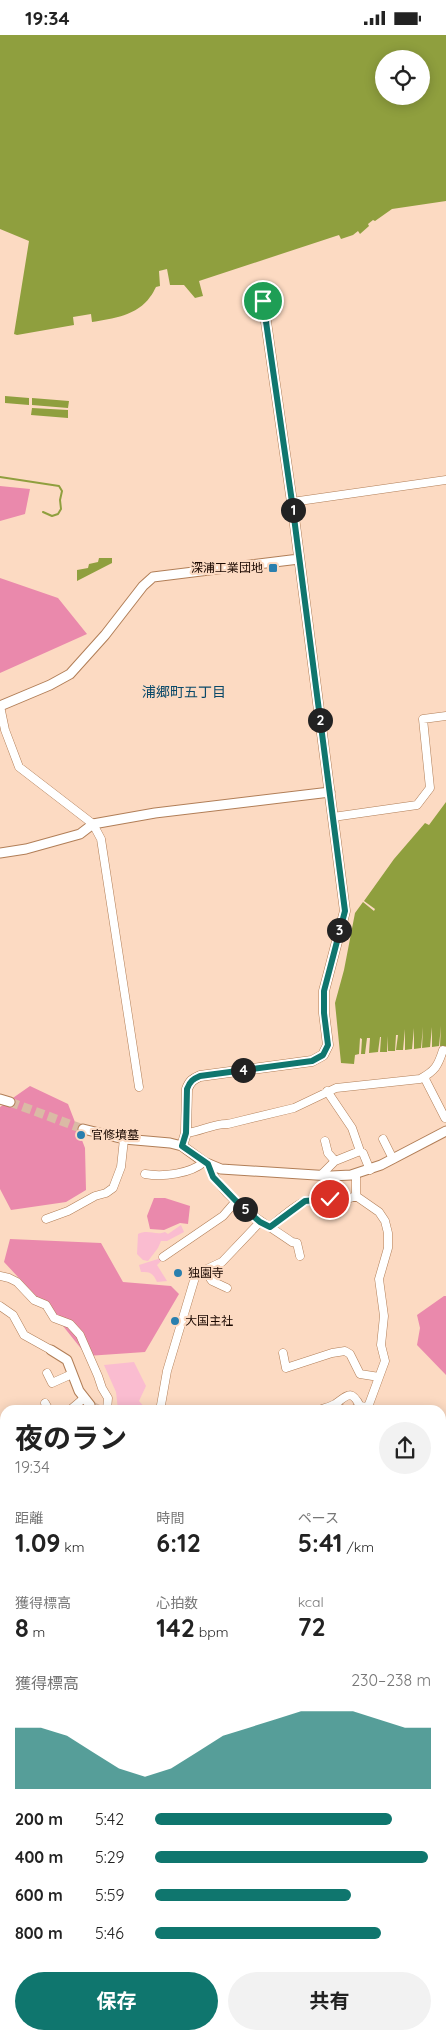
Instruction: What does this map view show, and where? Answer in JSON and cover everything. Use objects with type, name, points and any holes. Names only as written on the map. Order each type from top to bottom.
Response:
[{"type":"street","points":[[182,1146],[186,1133],[187,1089],[189,1082],[194,1078],[312,1061],[323,1055],[327,1050],[328,1038],[324,1013],[324,991],[345,911],[292,502],[263,301]]},
{"type":"street","points":[[292,502],[446,480]]},
{"type":"street","points":[[140,1087],[101,839],[93,824],[19,767],[5,729],[0,706],[50,685],[70,674],[105,635],[143,586],[153,577],[299,559]]},
{"type":"street","points":[[333,817],[417,805],[430,788],[423,719],[446,716]]},
{"type":"street","points":[[0,853],[26,849],[80,834],[93,824],[155,813],[330,792]]},
{"type":"street","points":[[186,1133],[198,1132],[220,1123],[228,1124],[294,1108],[336,1088],[424,1077],[432,1073],[440,1062],[443,1050]]},
{"type":"street","points":[[83,1129],[124,1139],[170,1143],[182,1146],[206,1163],[220,1169],[321,1175],[356,1174],[370,1170],[446,1131],[443,1123],[445,1118],[424,1077]]},
{"type":"street","points":[[327,1091],[352,1128],[360,1151],[363,1153],[370,1170]]},
{"type":"street","points":[[0,1099],[10,1102]]},
{"type":"street","points":[[46,1219],[68,1211],[113,1188],[121,1167],[124,1139]]},
{"type":"street","points":[[383,1139],[385,1148],[393,1159]]},
{"type":"street","points":[[325,1141],[328,1153],[335,1161]]},
{"type":"street","points":[[321,1175],[335,1161],[360,1151]]},
{"type":"street","points":[[145,1174],[155,1176],[172,1174],[199,1167],[206,1163]]},
{"type":"street","points":[[206,1163],[213,1177],[260,1222],[292,1242],[298,1243],[300,1256]]},
{"type":"street","points":[[356,1174],[356,1196]]},
{"type":"street","points":[[270,1227],[305,1201],[330,1199],[336,1201],[356,1196],[379,1212],[385,1221],[388,1233],[388,1248],[379,1279],[384,1316],[381,1345],[385,1361],[369,1405]]},
{"type":"street","points":[[164,1257],[223,1216],[236,1201]]},
{"type":"street","points":[[161,1405],[167,1371],[196,1274],[222,1262],[260,1222]]},
{"type":"street","points":[[205,1271],[212,1281],[227,1289]]},
{"type":"street","points":[[0,1276],[17,1282],[34,1300],[46,1305],[54,1318],[70,1324],[80,1335],[108,1398],[107,1405]]},
{"type":"street","points":[[0,1306],[13,1315],[24,1335],[67,1360],[72,1374],[87,1402],[81,1405]]},
{"type":"street","points":[[283,1353],[286,1368],[332,1353],[345,1351],[350,1354],[360,1374],[378,1377]]},
{"type":"street","points":[[48,1373],[52,1383],[72,1374]]},
{"type":"street","points":[[334,1405],[344,1396],[351,1395],[356,1398],[357,1405]]},
{"type":"shaded area","points":[[0,35],[446,35],[446,201],[392,209],[375,221],[373,220],[360,234],[358,231],[341,239],[339,235],[199,281],[203,296],[195,298],[184,285],[170,285],[167,269],[159,271],[160,286],[156,287],[145,303],[132,312],[116,318],[92,322],[91,314],[73,317],[74,325],[17,335],[14,334],[29,241],[0,229]]},
{"type":"shaded area","points":[[5,396],[29,398],[29,405],[5,403]]},
{"type":"shaded area","points":[[32,398],[69,401],[68,408],[32,405]]},
{"type":"shaded area","points":[[32,408],[68,410],[68,418],[31,415]]},
{"type":"shaded area","points":[[0,486],[30,489],[25,514],[0,521]]},
{"type":"shaded area","points":[[99,558],[112,558],[112,563],[77,581],[77,570],[88,568],[89,564],[98,562]]},
{"type":"shaded area","points":[[0,578],[58,598],[87,634],[0,673]]},
{"type":"shaded area","points":[[446,802],[446,1046],[440,1046],[441,1026],[439,1046],[432,1047],[432,1027],[430,1047],[422,1048],[423,1027],[421,1048],[414,1049],[414,1028],[412,1049],[405,1050],[405,1029],[403,1050],[396,1050],[398,1035],[396,1035],[395,1051],[388,1051],[388,1036],[387,1052],[380,1052],[380,1037],[378,1052],[369,1053],[370,1038],[367,1038],[365,1054],[361,1054],[362,1039],[360,1038],[359,1054],[355,1055],[354,1064],[341,1063],[335,1003],[344,970],[355,913],[363,902],[374,911],[375,909],[364,901],[394,859],[425,823],[429,825]]},
{"type":"shaded area","points":[[30,1086],[68,1104],[85,1148],[86,1190],[66,1202],[11,1210],[0,1189],[0,1107]]},
{"type":"shaded area","points":[[154,1198],[165,1198],[190,1206],[188,1224],[180,1223],[164,1230],[150,1229],[147,1216]]},
{"type":"shaded area","points":[[181,1225],[184,1232],[167,1241],[161,1241],[148,1261],[143,1260],[137,1254],[138,1234],[165,1232],[168,1234]]},
{"type":"shaded area","points":[[10,1239],[101,1243],[123,1282],[171,1286],[179,1294],[145,1352],[87,1356],[59,1321],[4,1262]]},
{"type":"shaded area","points":[[161,1258],[162,1260],[157,1265],[167,1281],[157,1282],[151,1274],[141,1272],[139,1265]]},
{"type":"shaded area","points":[[446,1296],[446,1375],[417,1345],[420,1328],[417,1315]]},
{"type":"shaded area","points":[[134,1362],[146,1386],[139,1401],[143,1405],[117,1405],[116,1392],[104,1365]]},
{"type":"waterway","points":[[0,477],[59,486],[62,491],[61,509],[58,514],[52,516],[43,512]]},
{"type":"tunnel","points":[[10,1102],[83,1129]]},
{"type":"place","name":"深浦工業団地","points":[[273,568]]},
{"type":"place","name":"官修墳墓","points":[[81,1135]]},
{"type":"place","name":"独園寺","points":[[178,1273]]},
{"type":"place","name":"大国主社","points":[[175,1321]]},
{"type":"district","name":"浦郷町五丁目","points":[[184,692]]},
{"type":"route","points":[[263,301],[292,502],[345,911],[324,991],[324,1013],[328,1038],[327,1050],[318,1059],[312,1061],[194,1078],[189,1082],[187,1089],[186,1133],[182,1146],[208,1164],[213,1177],[236,1201],[260,1222],[270,1227],[305,1201],[330,1199]]}]
